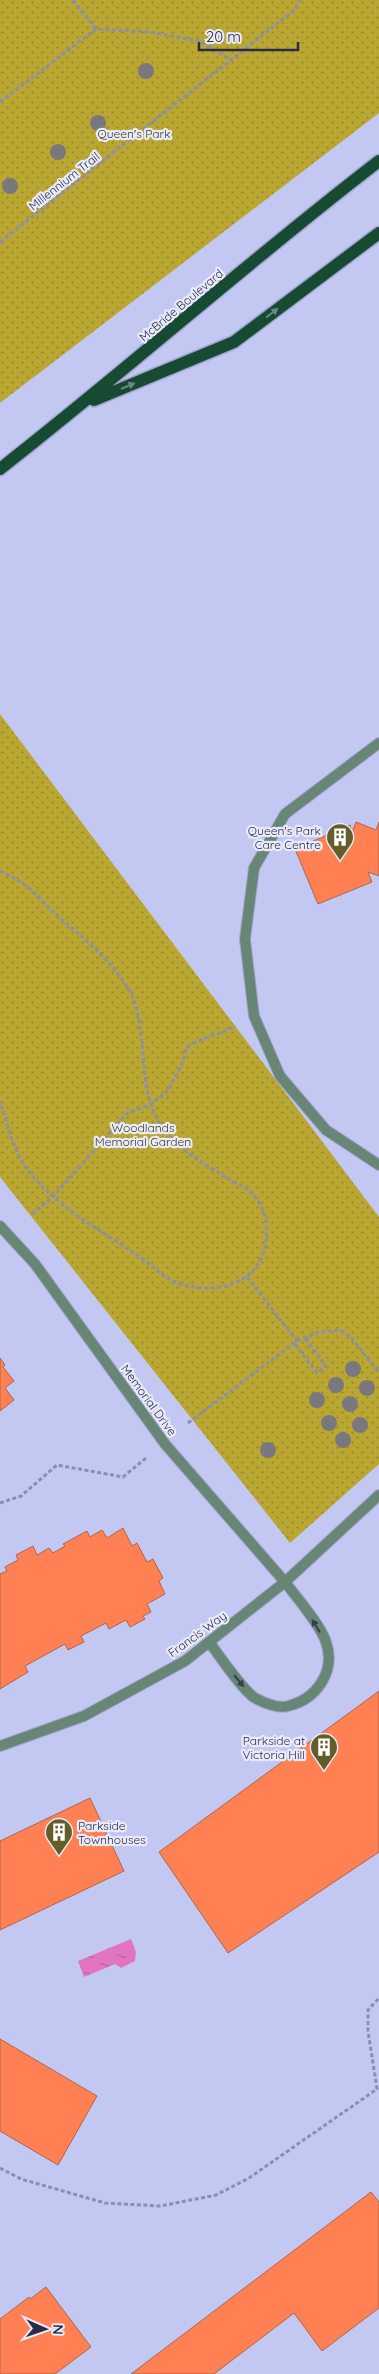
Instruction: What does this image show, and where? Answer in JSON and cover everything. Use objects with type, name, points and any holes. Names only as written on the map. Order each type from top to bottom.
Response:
[{"type":"main road","name":"McBride Boulevard","points":[[0,469],[83,405],[250,264],[379,161]]},
{"type":"main road","points":[[83,405],[234,342],[379,233]]},
{"type":"street","points":[[379,744],[285,814],[254,868],[245,939],[254,1016],[280,1076],[326,1130],[379,1165]]},
{"type":"street","name":"Memorial Drive","points":[[0,1226],[35,1264],[165,1444],[285,1582]]},
{"type":"street","name":"Francis Way","points":[[0,1746],[84,1716],[185,1661],[285,1582],[379,1495]]},
{"type":"street","points":[[209,1642],[253,1698],[269,1704],[287,1707],[311,1695],[325,1679],[330,1663],[326,1642],[303,1604],[285,1582]]},
{"type":"path","points":[[73,0],[96,29]]},
{"type":"path","name":"Millennium Trail","points":[[0,242],[292,11],[300,0]]},
{"type":"path","points":[[0,102],[96,29],[150,32],[199,42],[231,60]]},
{"type":"path","points":[[0,871],[20,882],[85,940],[110,965],[132,995],[140,1028],[144,1075],[150,1104],[164,1130],[180,1147],[251,1192],[265,1211],[267,1233],[263,1255],[247,1278],[220,1289],[179,1284],[160,1274],[144,1260],[100,1232],[54,1196],[30,1173],[17,1152],[0,1101]]},
{"type":"path","points":[[32,1214],[54,1196],[126,1114],[150,1104],[166,1093],[181,1067],[187,1047],[202,1038],[225,1032],[238,1025]]},
{"type":"path","points":[[247,1278],[317,1373],[326,1366],[304,1337]]},
{"type":"path","points":[[188,1423],[304,1337],[319,1332],[340,1330],[350,1336],[379,1373]]},
{"type":"path","points":[[0,1503],[21,1496],[57,1465],[123,1477],[146,1458]]},
{"type":"path","points":[[0,2168],[21,2179],[105,2203],[160,2206],[216,2195],[249,2178],[377,2089],[368,2031],[368,2010],[379,1998]]},
{"type":"green space","name":"Queen's Park","points":[[0,0],[379,0],[379,113],[0,403]]},
{"type":"green space","name":"Woodlands Memorial Garden","points":[[0,714],[379,1217],[379,1464],[290,1543],[0,1177]]},
{"type":"water","points":[[131,1939],[136,1952],[135,1961],[121,1968],[115,1964],[84,1977],[78,1961]]},
{"type":"building","name":"Queen's Park Care Centre","points":[[356,822],[376,830],[379,822],[379,876],[368,872],[372,882],[318,904],[295,849],[350,825],[352,832]]},
{"type":"building","points":[[0,1358],[5,1365],[3,1367],[14,1381],[5,1388],[14,1400],[0,1411]]},
{"type":"building","points":[[123,1528],[132,1546],[137,1543],[147,1562],[153,1559],[163,1578],[159,1581],[165,1594],[147,1604],[151,1612],[143,1616],[145,1619],[130,1627],[126,1620],[109,1629],[106,1623],[81,1636],[84,1642],[68,1650],[65,1644],[25,1666],[28,1672],[0,1689],[0,1574],[7,1571],[5,1567],[18,1560],[16,1555],[33,1546],[37,1555],[49,1548],[53,1553],[65,1546],[63,1544],[87,1531],[90,1537],[102,1530],[107,1538]]},
{"type":"building","name":"Parkside at Victoria Hill","points":[[379,1691],[379,1852],[228,1953],[159,1852]]},
{"type":"building","name":"Parkside Townhouses","points":[[90,1798],[124,1871],[0,1930],[0,1841]]},
{"type":"building","points":[[0,2039],[97,2096],[58,2165],[0,2131]]},
{"type":"building","points":[[371,2192],[379,2202],[379,2308],[322,2351],[294,2313],[214,2374],[131,2374]]},
{"type":"building","points":[[46,2287],[91,2347],[55,2374],[0,2374],[0,2319]]},
{"type":"place","name":"Queen's Park Care Centre","points":[[340,861]]},
{"type":"place","name":"Parkside at Victoria Hill","points":[[324,1771]]},
{"type":"place","name":"Parkside Townhouses","points":[[59,1856]]}]
